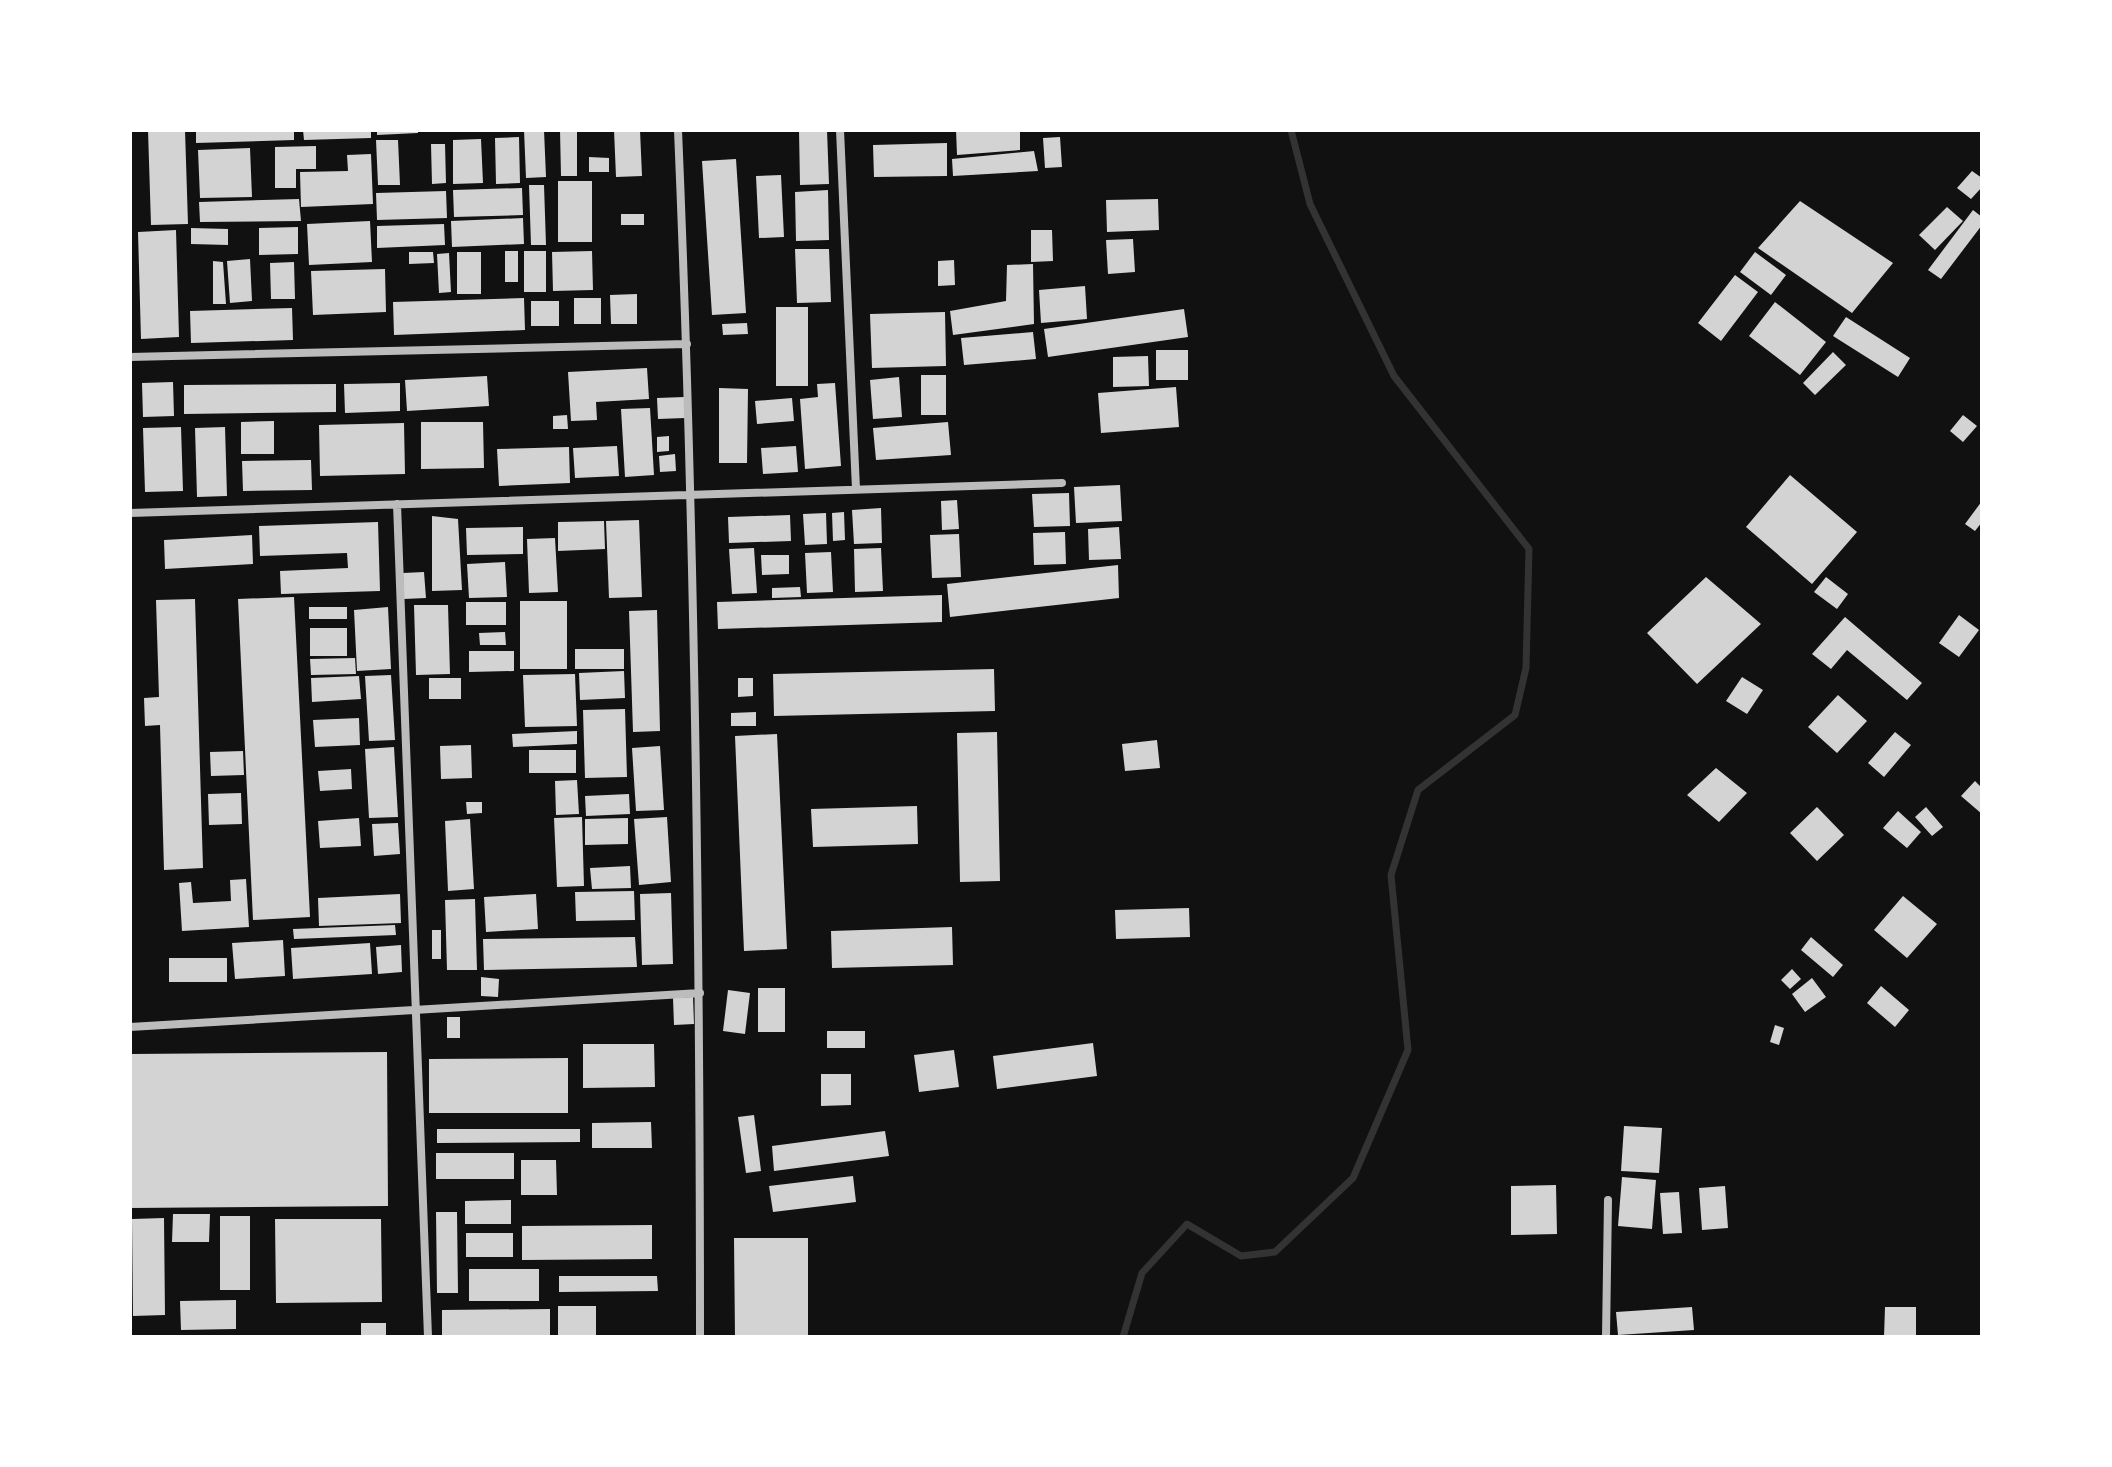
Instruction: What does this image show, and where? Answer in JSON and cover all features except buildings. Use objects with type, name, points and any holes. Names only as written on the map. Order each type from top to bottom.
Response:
[{"type":"street","points":[[678,130],[687,344],[700,993],[700,1337]]},
{"type":"street","points":[[840,130],[856,489]]},
{"type":"street","points":[[130,357],[687,344]]},
{"type":"street","points":[[130,513],[1062,483]]},
{"type":"street","points":[[397,504],[428,1337]]},
{"type":"street","points":[[130,1027],[700,993]]},
{"type":"street","points":[[1606,1337],[1608,1200]]},
{"type":"waterway","points":[[1123,1337],[1142,1273],[1187,1224],[1241,1256],[1275,1252],[1353,1178],[1408,1050],[1391,875],[1418,790],[1515,715],[1526,668],[1529,549],[1394,376],[1310,204],[1291,130]]}]
